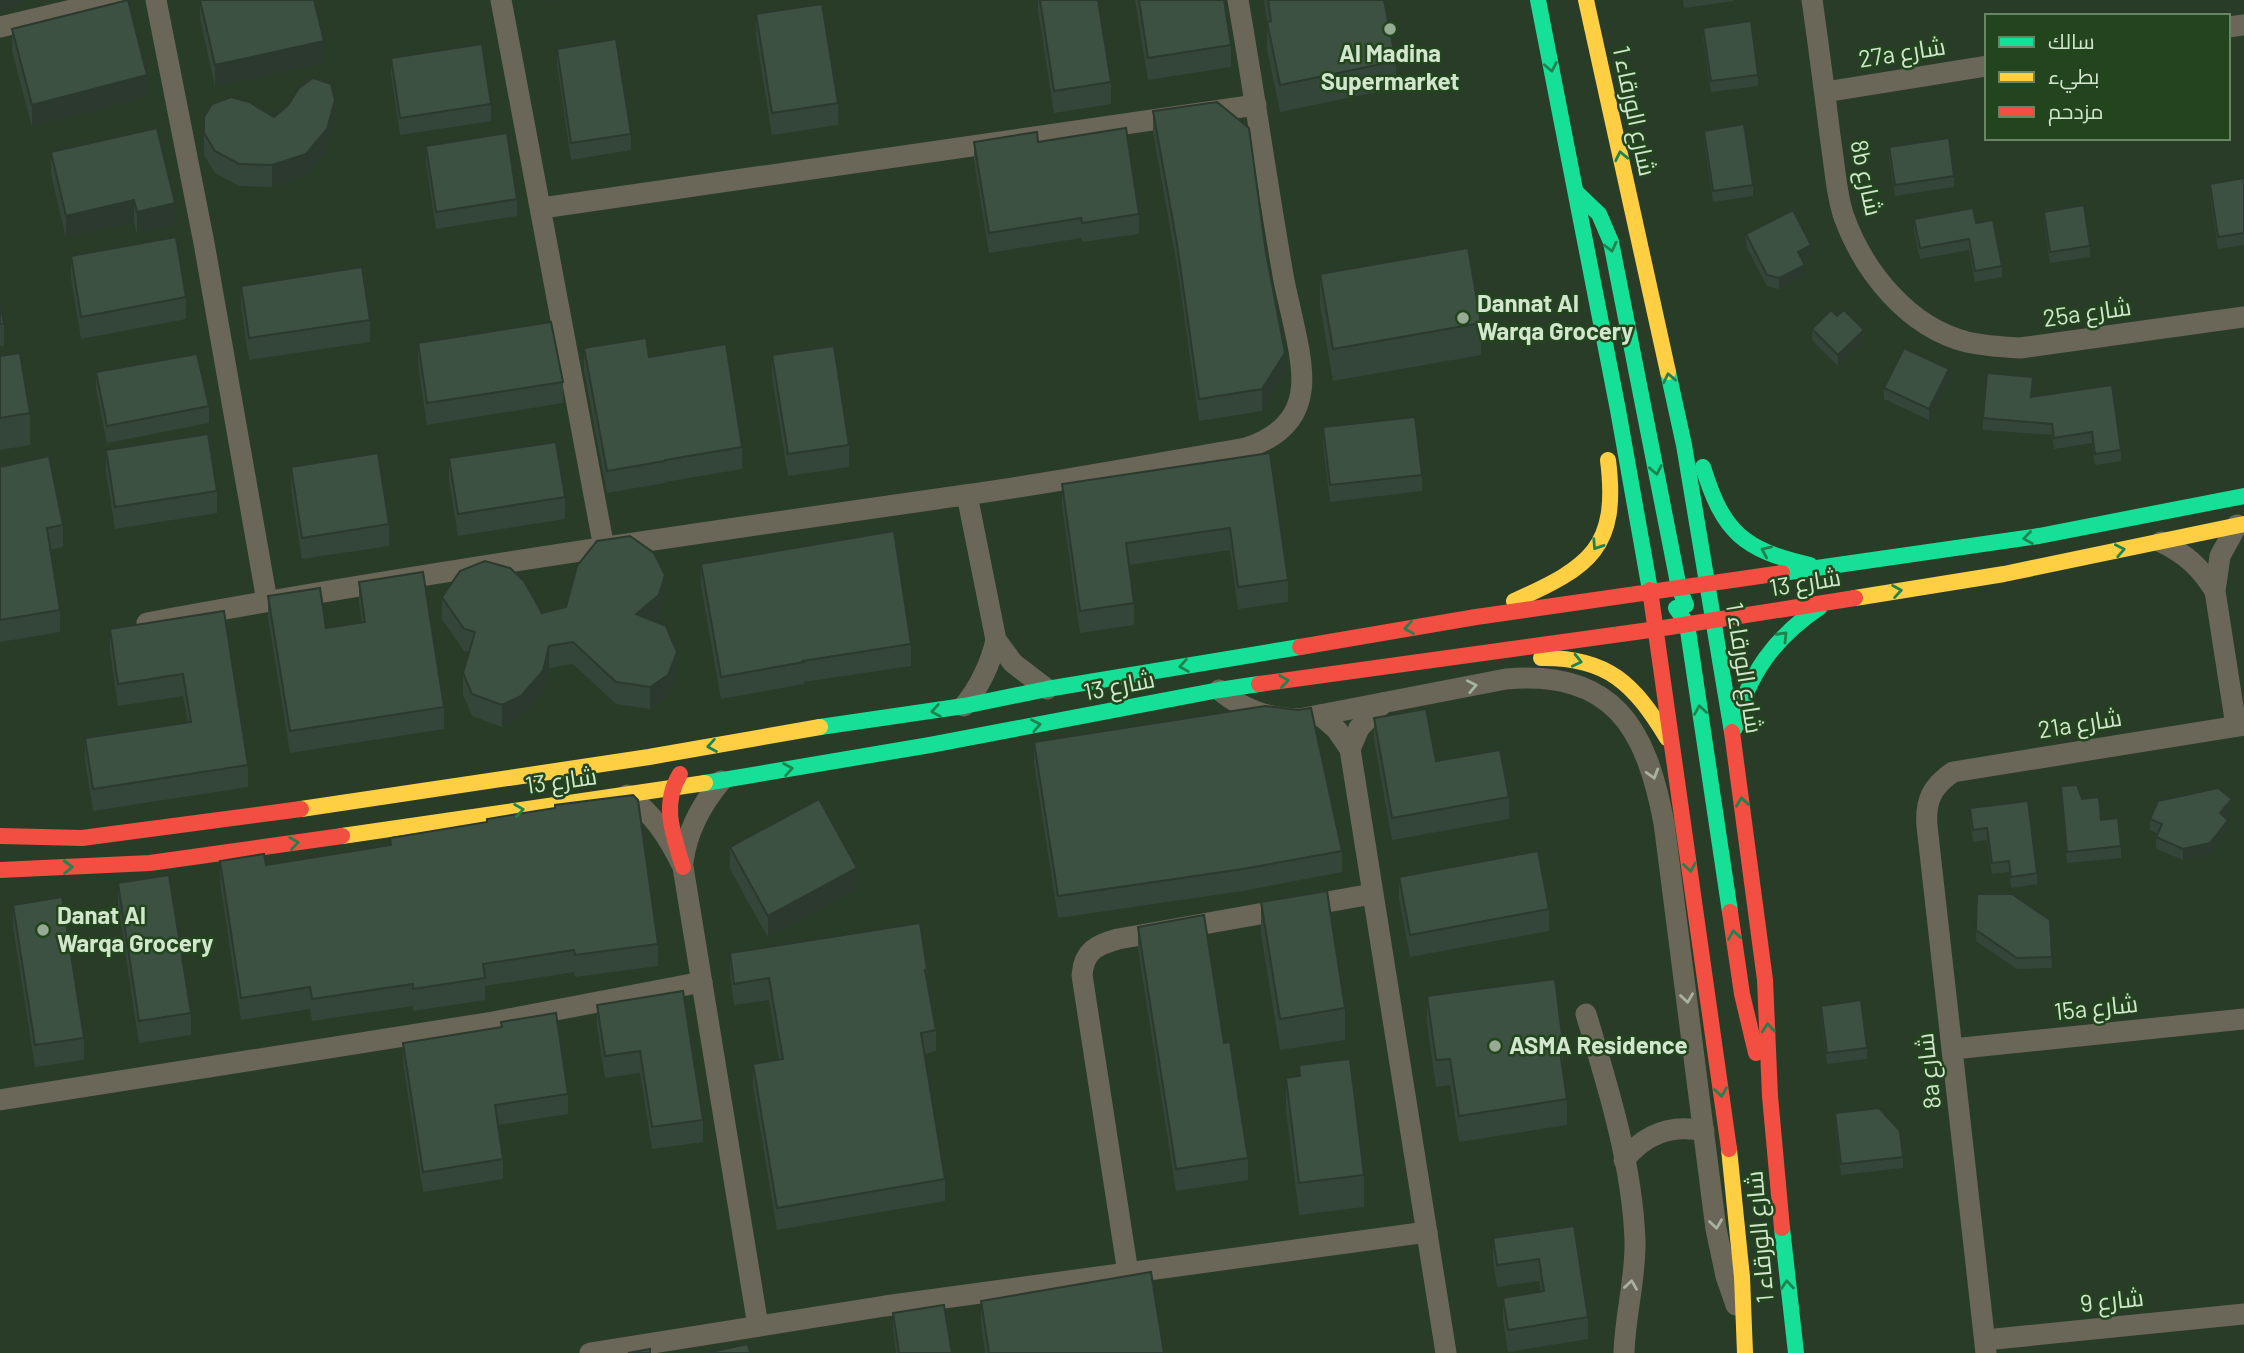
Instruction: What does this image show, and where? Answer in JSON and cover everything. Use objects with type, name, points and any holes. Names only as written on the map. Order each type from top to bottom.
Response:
[{"type":"street","points":[[0,27],[114,0]]},
{"type":"street","points":[[156,0],[204,243],[267,601]]},
{"type":"street","points":[[501,0],[604,548]]},
{"type":"street","points":[[123,628],[267,601],[967,495],[1246,448],[1265,442],[1281,431],[1297,408],[1302,390],[1301,371],[1238,0]]},
{"type":"street","name":"شارع الورقاء 1","points":[[1538,0],[1618,410],[1657,629],[1731,1165],[1742,1278],[1745,1353]]},
{"type":"street","name":"شارع الورقاء 1","points":[[1586,0],[1684,445],[1733,739],[1765,979],[1770,1096],[1788,1296],[1796,1353]]},
{"type":"street","name":"8b شارع","points":[[1812,0],[1843,215],[1858,250],[1880,282],[1907,310],[1939,331]]},
{"type":"street","name":"27a شارع","points":[[1825,92],[1985,66]]},
{"type":"street","points":[[542,208],[1256,105]]},
{"type":"street","points":[[1575,191],[1599,214],[1611,242],[1679,588],[1691,610],[1713,621]]},
{"type":"street","name":"25a شارع","points":[[1939,331],[1965,341],[1993,347],[2020,348],[2244,317]]},
{"type":"street","points":[[1476,617],[1564,578],[1597,548],[1607,526],[1613,496],[1606,442],[1612,419],[1618,410]]},
{"type":"street","points":[[1684,445],[1699,458],[1715,505],[1721,517],[1737,535],[1786,559],[1808,565],[1831,566]]},
{"type":"street","points":[[967,495],[996,640],[1013,663],[1047,689]]},
{"type":"street","name":"شارع 13","points":[[0,836],[82,838],[341,804],[964,706],[1047,689],[1476,617],[2039,536],[2244,496]]},
{"type":"street","name":"شارع 13","points":[[0,870],[150,863],[670,789],[930,745],[1219,690],[1713,621],[2004,573],[2241,524]]},
{"type":"street","name":"21a شارع","points":[[1936,784],[1953,772],[1971,767],[2240,725],[2215,591],[2220,556],[2241,524]]},
{"type":"street","name":"21a شارع","points":[[2161,542],[2193,561],[2215,591]]},
{"type":"street","points":[[1651,592],[1673,604],[1687,624],[1742,994],[1770,1096]]},
{"type":"street","points":[[1733,739],[1743,697],[1763,658],[1793,626],[1829,602]]},
{"type":"street","points":[[964,706],[988,669],[996,640]]},
{"type":"street","points":[[1486,654],[1511,661],[1562,657],[1592,664],[1607,671],[1645,702],[1675,751]]},
{"type":"street","points":[[1219,690],[1236,704],[1256,713],[1299,719],[1506,679],[1532,677],[1559,680],[1584,689],[1623,716],[1640,740],[1657,788],[1720,1253],[1742,1320]]},
{"type":"street","points":[[1350,749],[1359,728],[1383,703]]},
{"type":"street","points":[[1320,715],[1337,730],[1350,749],[1446,1353]]},
{"type":"street","points":[[758,1325],[683,867],[668,813],[668,796],[680,774],[691,765],[795,744],[832,725]]},
{"type":"street","points":[[683,867],[694,821],[721,781]]},
{"type":"street","name":"8a شارع","points":[[1936,784],[1926,813],[1986,1346]]},
{"type":"street","points":[[627,795],[648,812],[665,833],[683,867]]},
{"type":"street","points":[[1128,1273],[1082,975],[1083,963],[1092,950],[1118,939],[1372,894]]},
{"type":"street","points":[[0,1100],[493,1022],[702,982]]},
{"type":"street","points":[[1586,1014],[1615,1114],[1635,1242],[1624,1353]]},
{"type":"street","name":"15a شارع","points":[[1953,1049],[2244,1019]]},
{"type":"street","points":[[1624,1160],[1642,1141],[1666,1130],[1692,1128],[1704,1131]]},
{"type":"street","points":[[590,1353],[758,1325],[1427,1232]]},
{"type":"street","name":"شارع 9","points":[[1986,1346],[2244,1314]]},
{"type":"building","points":[[128,0],[147,75],[32,105],[12,29]]},
{"type":"building","points":[[200,0],[314,0],[324,41],[215,65]]},
{"type":"building","points":[[1040,0],[1098,0],[1111,82],[1054,91]]},
{"type":"building","points":[[1139,0],[1224,0],[1231,45],[1148,58]]},
{"type":"building","points":[[1268,0],[1384,0],[1396,61],[1280,85],[1267,22],[1271,21]]},
{"type":"building","points":[[822,4],[838,103],[772,113],[756,14]]},
{"type":"building","points":[[1751,21],[1758,75],[1711,81],[1703,28]]},
{"type":"building","points":[[616,39],[631,134],[571,143],[557,49]]},
{"type":"building","points":[[482,44],[491,104],[400,118],[391,58]]},
{"type":"building","points":[[313,78],[331,84],[335,100],[327,129],[306,154],[272,165],[239,164],[215,151],[204,133],[204,117],[212,104],[231,97],[249,102],[274,117],[288,105],[299,88]]},
{"type":"building","points":[[1217,102],[1249,128],[1266,253],[1285,353],[1262,389],[1199,399],[1177,244],[1153,111]]},
{"type":"building","points":[[1744,124],[1753,185],[1713,191],[1704,131]]},
{"type":"building","points":[[157,128],[175,203],[137,212],[134,200],[66,216],[51,152]]},
{"type":"building","points":[[1126,128],[1139,214],[1082,223],[1081,218],[989,233],[974,142],[1037,132],[1038,142]]},
{"type":"building","points":[[507,133],[517,199],[436,212],[426,146]]},
{"type":"building","points":[[1949,138],[1954,176],[1895,185],[1889,147]]},
{"type":"building","points":[[2244,178],[2244,233],[2218,237],[2210,184]]},
{"type":"building","points":[[2084,205],[2090,246],[2050,252],[2044,212]]},
{"type":"building","points":[[1973,208],[1976,223],[1993,220],[2002,266],[1975,271],[1969,239],[1920,248],[1914,219]]},
{"type":"building","points":[[1793,210],[1811,245],[1798,252],[1805,265],[1779,278],[1767,275],[1746,234]]},
{"type":"building","points":[[176,237],[186,297],[81,317],[71,256]]},
{"type":"building","points":[[1468,248],[1481,323],[1333,349],[1320,274]]},
{"type":"building","points":[[362,267],[370,320],[249,338],[241,286]]},
{"type":"building","points":[[0,302],[4,324],[0,324]]},
{"type":"building","points":[[1831,310],[1837,316],[1844,310],[1864,330],[1838,355],[1812,329]]},
{"type":"building","points":[[551,322],[563,382],[427,403],[418,343]]},
{"type":"building","points":[[646,338],[649,357],[726,344],[742,447],[607,471],[584,348]]},
{"type":"building","points":[[834,346],[849,445],[788,454],[772,355]]},
{"type":"building","points":[[1904,348],[1949,369],[1929,409],[1884,388]]},
{"type":"building","points":[[20,353],[30,413],[0,418],[0,356]]},
{"type":"building","points":[[197,354],[209,406],[107,426],[96,372]]},
{"type":"building","points":[[1987,373],[2033,377],[2031,397],[2112,385],[2121,450],[2095,454],[2092,432],[2054,438],[2052,424],[1983,418]]},
{"type":"building","points":[[1415,417],[1422,475],[1330,485],[1323,427]]},
{"type":"building","points":[[208,434],[217,491],[115,507],[106,450]]},
{"type":"building","points":[[556,442],[565,497],[458,514],[449,458]]},
{"type":"building","points":[[378,453],[389,524],[302,538],[291,467]]},
{"type":"building","points":[[1270,453],[1288,580],[1238,587],[1230,528],[1126,543],[1134,603],[1080,611],[1062,484]]},
{"type":"building","points":[[49,456],[63,525],[47,528],[60,610],[0,620],[0,467]]},
{"type":"building","points":[[894,531],[911,644],[721,677],[701,564]]},
{"type":"building","points":[[630,536],[654,553],[665,575],[659,595],[636,614],[666,626],[677,652],[668,675],[650,687],[616,682],[573,642],[549,646],[543,671],[521,696],[502,705],[472,694],[463,673],[475,632],[464,629],[442,597],[460,571],[485,561],[510,568],[524,581],[542,613],[566,607],[577,566],[597,541]]},
{"type":"building","points":[[423,572],[444,707],[290,731],[268,596],[320,588],[326,628],[365,622],[359,582]]},
{"type":"building","points":[[224,611],[248,765],[93,789],[85,738],[191,722],[183,674],[118,684],[110,629]]},
{"type":"building","points":[[1265,706],[1298,710],[1311,708],[1342,851],[1243,869],[1058,896],[1034,742]]},
{"type":"building","points":[[1426,709],[1436,761],[1500,750],[1509,797],[1392,818],[1374,718]]},
{"type":"building","points":[[2077,785],[2082,799],[2099,797],[2101,820],[2118,818],[2121,846],[2067,852],[2061,786]]},
{"type":"building","points":[[2218,788],[2232,799],[2220,813],[2228,820],[2210,843],[2183,849],[2156,837],[2162,824],[2150,819],[2158,801]]},
{"type":"building","points":[[633,795],[638,800],[658,944],[575,955],[574,950],[483,964],[485,978],[413,989],[413,984],[312,999],[310,987],[241,998],[220,861],[264,854],[266,865],[391,845],[390,838],[487,822],[487,819],[555,808],[555,805]]},
{"type":"building","points":[[819,799],[857,868],[768,916],[730,847]]},
{"type":"building","points":[[2028,801],[2037,873],[2011,877],[2009,861],[1992,863],[1987,828],[1973,830],[1970,808]]},
{"type":"building","points":[[1538,851],[1549,909],[1410,935],[1399,877]]},
{"type":"building","points":[[169,875],[191,1013],[139,1021],[118,883]]},
{"type":"building","points":[[1327,891],[1345,1008],[1280,1019],[1261,902]]},
{"type":"building","points":[[1977,894],[2012,894],[2050,920],[2052,957],[2017,958],[1976,930]]},
{"type":"building","points":[[62,897],[84,1038],[35,1045],[13,905]]},
{"type":"building","points":[[1204,915],[1224,1043],[1230,1042],[1248,1158],[1176,1169],[1138,927]]},
{"type":"building","points":[[920,923],[936,1030],[921,1033],[945,1179],[777,1208],[753,1064],[783,1059],[769,978],[734,984],[730,953]]},
{"type":"building","points":[[1555,979],[1563,1043],[1559,1044],[1567,1099],[1459,1116],[1450,1059],[1436,1060],[1427,996]]},
{"type":"building","points":[[683,991],[703,1120],[652,1127],[640,1051],[605,1056],[597,1005]]},
{"type":"building","points":[[1861,1000],[1867,1048],[1827,1053],[1821,1006]]},
{"type":"building","points":[[556,1013],[568,1094],[495,1105],[503,1159],[423,1172],[403,1043],[502,1027],[501,1022]]},
{"type":"building","points":[[1350,1059],[1364,1175],[1299,1183],[1286,1078],[1300,1076],[1299,1065]]},
{"type":"building","points":[[1879,1108],[1900,1131],[1903,1157],[1841,1164],[1835,1113]]},
{"type":"building","points":[[1574,1226],[1588,1317],[1508,1330],[1503,1298],[1544,1291],[1539,1259],[1497,1265],[1493,1238]]},
{"type":"building","points":[[1151,1272],[1164,1353],[989,1353],[981,1301]]},
{"type":"building","points":[[944,1305],[952,1353],[899,1353],[893,1313]]},
{"type":"building","points":[[748,1344],[750,1353],[706,1353]]},
{"type":"building","points":[[650,1349],[650,1353],[628,1353]]},
{"type":"traffic: fast","points":[[1538,0],[1618,410],[1650,590]]},
{"type":"traffic: fast","points":[[1576,192],[1599,214],[1611,242],[1679,588],[1686,605]]},
{"type":"traffic: fast","points":[[1668,372],[1684,445],[1732,732]]},
{"type":"traffic: fast","points":[[1703,467],[1719,508],[1739,535],[1768,552],[1810,565]]},
{"type":"traffic: fast","points":[[1782,573],[2039,536],[2244,496]]},
{"type":"traffic: fast","points":[[1735,728],[1747,691],[1765,659],[1789,631],[1820,607]]},
{"type":"traffic: fast","points":[[1676,608],[1687,624],[1730,912]]},
{"type":"traffic: fast","points":[[820,727],[964,706],[1047,689],[1300,647]]},
{"type":"traffic: fast","points":[[705,783],[930,745],[1259,684]]},
{"type":"traffic: fast","points":[[1782,1228],[1796,1353]]},
{"type":"traffic: slow","points":[[1586,0],[1668,372]]},
{"type":"traffic: slow","points":[[1514,601],[1562,577],[1594,551],[1609,514],[1608,460]]},
{"type":"traffic: slow","points":[[1855,598],[2004,574],[2244,524]]},
{"type":"traffic: slow","points":[[1541,658],[1584,662],[1617,677],[1643,703],[1667,738]]},
{"type":"traffic: slow","points":[[301,809],[649,757],[820,727]]},
{"type":"traffic: slow","points":[[342,836],[705,783]]},
{"type":"traffic: slow","points":[[1729,1149],[1742,1277],[1745,1353]]},
{"type":"traffic: jam","points":[[1300,647],[1476,617],[1782,573]]},
{"type":"traffic: jam","points":[[1650,590],[1729,1149]]},
{"type":"traffic: jam","points":[[1259,684],[1657,629],[1855,598]]},
{"type":"traffic: jam","points":[[1732,732],[1765,980],[1770,1096],[1782,1228]]},
{"type":"traffic: jam","points":[[680,774],[674,786],[670,808],[683,867]]},
{"type":"traffic: jam","points":[[0,836],[82,838],[301,809]]},
{"type":"traffic: jam","points":[[0,870],[150,863],[342,836]]},
{"type":"traffic: jam","points":[[1730,912],[1742,994],[1756,1053]]},
{"type":"place","name":"Al Madina Supermarket","points":[[1390,29]]},
{"type":"place","name":"Dannat Al Warqa Grocery","points":[[1463,318]]},
{"type":"place","name":"Danat Al Warqa Grocery","points":[[43,930]]},
{"type":"place","name":"ASMA Residence","points":[[1495,1046]]}]
